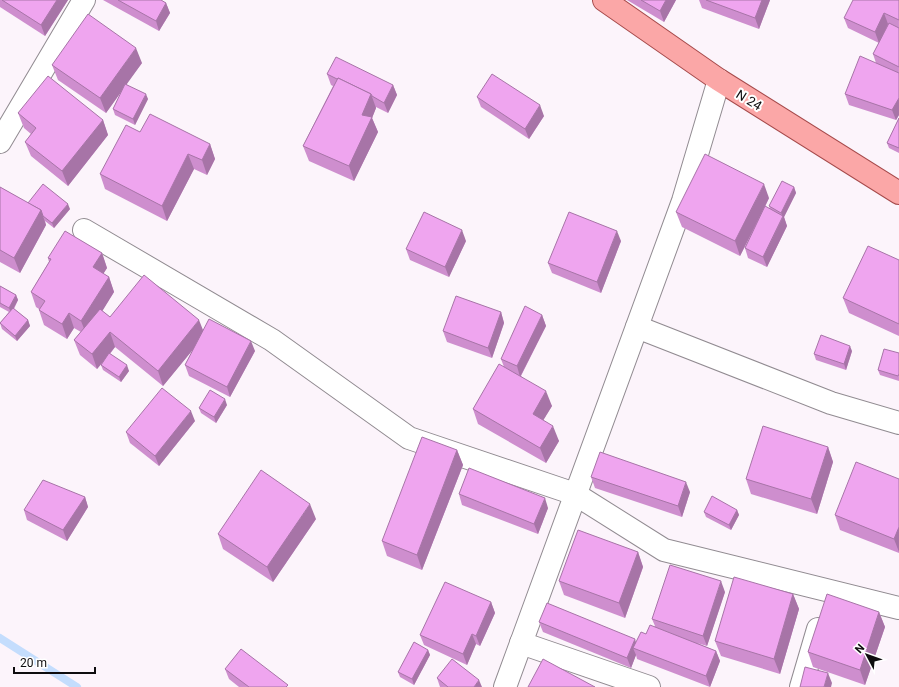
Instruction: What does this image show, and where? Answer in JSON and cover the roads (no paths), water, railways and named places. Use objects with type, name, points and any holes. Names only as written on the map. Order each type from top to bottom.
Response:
[{"type":"main road","name":"N 24","points":[[604,0],[719,80],[899,193]]},
{"type":"street","points":[[0,142],[84,0]]},
{"type":"street","points":[[505,687],[683,201],[719,80]]},
{"type":"street","points":[[84,230],[272,340],[409,438],[575,494],[664,550],[829,592],[899,608]]},
{"type":"street","points":[[637,327],[831,403],[899,423]]},
{"type":"street","points":[[801,687],[829,592]]},
{"type":"street","points":[[521,643],[649,687]]},
{"type":"waterway","points":[[0,638],[77,687]]}]
